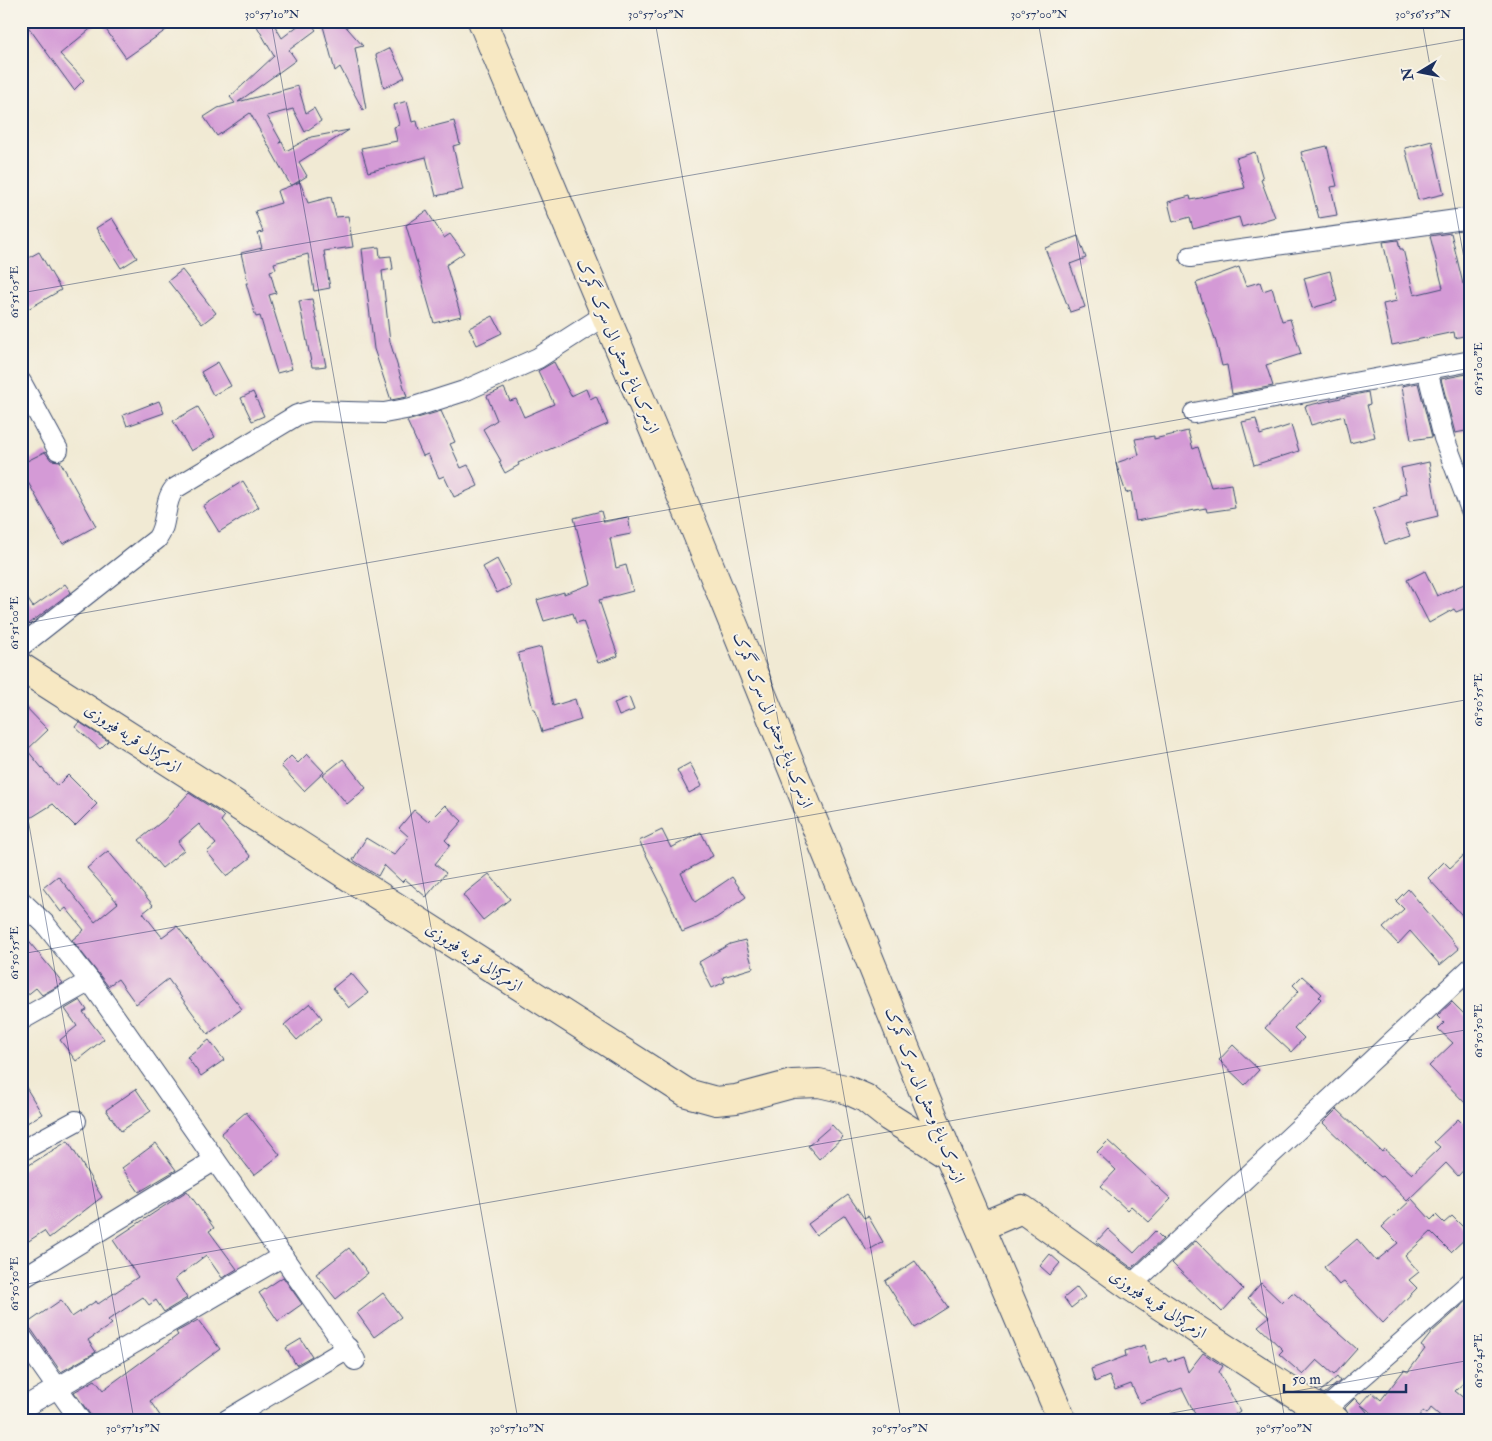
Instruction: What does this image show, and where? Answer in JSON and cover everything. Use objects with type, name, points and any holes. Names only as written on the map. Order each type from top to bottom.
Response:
[{"type":"main road","name":"ازسرک باغ وحش الی سرک گمرک","points":[[482,21],[692,521],[949,1155],[1062,1420]]},
{"type":"main road","name":"ازمرکزالی قریه فیروزی","points":[[21,667],[687,1093],[716,1101],[736,1099],[792,1084],[819,1083],[845,1088],[865,1098],[889,1117],[949,1155]]},
{"type":"main road","name":"ازمرکزالی قریه فیروزی","points":[[980,1227],[1022,1209],[1130,1286],[1329,1416]]},
{"type":"street","points":[[1190,256],[1471,218]]},
{"type":"street","points":[[21,646],[157,539],[164,527],[170,497],[174,489],[297,415],[320,411],[384,413],[411,408],[456,394],[538,358],[605,315]]},
{"type":"street","points":[[1194,413],[1471,361]]},
{"type":"street","points":[[1427,370],[1444,438],[1471,510]]},
{"type":"street","points":[[21,382],[58,450]]},
{"type":"street","points":[[21,901],[45,924],[90,981],[351,1354],[227,1420]]},
{"type":"street","points":[[1130,1286],[1471,968]]},
{"type":"street","points":[[21,1020],[90,981]]},
{"type":"street","points":[[21,1151],[76,1121]]},
{"type":"street","points":[[21,1279],[215,1160]]},
{"type":"street","points":[[21,1409],[283,1256]]},
{"type":"street","points":[[1329,1416],[1471,1282]]},
{"type":"street","points":[[21,1336],[80,1420]]},
{"type":"building","points":[[24,21],[100,21],[60,54],[84,80],[74,90]]},
{"type":"building","points":[[100,21],[179,21],[126,58]]},
{"type":"building","points":[[254,21],[272,21],[282,38],[304,21],[309,21],[316,30],[289,50],[296,60],[238,102],[298,86],[306,113],[314,108],[321,121],[305,132],[293,109],[267,116],[281,141],[279,143],[282,142],[286,151],[311,137],[349,130],[299,162],[307,176],[291,186],[250,113],[217,136],[204,117],[218,108],[235,103],[230,97],[274,56]]},
{"type":"building","points":[[334,21],[341,21],[363,46],[355,48],[366,109],[363,110],[340,67],[335,71],[323,26]]},
{"type":"building","points":[[390,48],[405,77],[384,88],[376,55]]},
{"type":"building","points":[[407,101],[412,122],[417,121],[419,130],[454,121],[460,144],[453,146],[463,190],[436,196],[426,157],[368,172],[361,148],[397,141],[394,127],[399,125],[394,105]]},
{"type":"building","points":[[1432,141],[1444,194],[1418,200],[1405,148]]},
{"type":"building","points":[[1327,146],[1337,186],[1331,187],[1337,215],[1319,218],[1301,152]]},
{"type":"building","points":[[1255,152],[1263,179],[1261,180],[1275,217],[1242,227],[1239,217],[1193,229],[1190,217],[1173,222],[1168,202],[1190,196],[1191,200],[1245,188],[1236,158]]},
{"type":"building","points":[[300,182],[308,203],[331,197],[336,217],[348,216],[353,247],[324,251],[330,288],[314,291],[308,254],[274,263],[276,269],[270,271],[276,293],[269,295],[292,369],[277,373],[260,316],[256,317],[246,283],[248,283],[241,253],[262,248],[258,233],[263,232],[255,211],[281,203],[277,191]]},
{"type":"building","points":[[427,211],[444,238],[450,234],[464,253],[446,265],[461,316],[434,323],[406,225]]},
{"type":"building","points":[[112,218],[137,258],[121,268],[96,228]]},
{"type":"building","points":[[1451,233],[1463,284],[1471,282],[1471,334],[1455,338],[1454,332],[1392,345],[1383,304],[1397,301],[1383,242],[1398,240],[1400,249],[1403,249],[1414,295],[1443,288],[1430,236]]},
{"type":"building","points":[[1078,236],[1086,258],[1070,264],[1085,307],[1070,312],[1045,248]]},
{"type":"building","points":[[379,247],[380,257],[391,256],[393,269],[382,271],[390,342],[407,397],[391,400],[374,349],[362,249]]},
{"type":"building","points":[[39,252],[61,290],[21,313],[21,262]]},
{"type":"building","points":[[1239,267],[1246,286],[1260,282],[1263,291],[1272,288],[1282,321],[1290,319],[1301,354],[1266,365],[1273,386],[1232,394],[1227,365],[1222,366],[1196,283]]},
{"type":"building","points":[[182,270],[216,313],[202,324],[168,281]]},
{"type":"building","points":[[1330,271],[1337,301],[1312,308],[1304,278]]},
{"type":"building","points":[[312,299],[326,366],[312,367],[299,301]]},
{"type":"building","points":[[493,316],[502,333],[477,345],[469,328]]},
{"type":"building","points":[[218,362],[231,386],[213,395],[201,372]]},
{"type":"building","points":[[554,362],[571,396],[586,389],[590,399],[596,396],[608,424],[518,463],[519,465],[505,473],[499,462],[501,461],[483,429],[497,420],[487,396],[504,388],[510,401],[516,399],[524,417],[554,404],[538,371]]},
{"type":"building","points":[[1467,374],[1470,393],[1468,393],[1471,430],[1455,433],[1441,379]]},
{"type":"building","points":[[1418,383],[1432,437],[1411,440],[1402,386]]},
{"type":"building","points":[[253,392],[264,416],[252,421],[241,398]]},
{"type":"building","points":[[1368,392],[1370,404],[1367,405],[1375,437],[1350,443],[1344,416],[1311,425],[1305,406]]},
{"type":"building","points":[[159,401],[164,413],[127,426],[123,415]]},
{"type":"building","points":[[198,407],[215,437],[191,451],[173,421]]},
{"type":"building","points":[[441,411],[455,442],[450,444],[461,468],[468,465],[478,486],[454,497],[444,476],[439,478],[428,454],[423,456],[407,421]]},
{"type":"building","points":[[1256,419],[1260,435],[1291,425],[1299,451],[1254,465],[1242,422]]},
{"type":"building","points":[[1188,431],[1193,449],[1198,447],[1211,487],[1231,484],[1235,508],[1207,512],[1206,508],[1136,521],[1131,491],[1126,493],[1116,463],[1139,455],[1135,439],[1154,436],[1154,439]]},
{"type":"building","points":[[45,452],[51,460],[60,461],[96,526],[63,544],[25,477],[21,479],[21,464]]},
{"type":"building","points":[[1429,462],[1438,516],[1405,524],[1410,536],[1385,544],[1373,509],[1400,499],[1400,496],[1407,494],[1401,468]]},
{"type":"building","points":[[243,481],[259,507],[219,532],[203,506]]},
{"type":"building","points":[[601,511],[604,522],[628,517],[631,534],[610,538],[616,568],[626,565],[633,591],[599,600],[618,656],[598,663],[583,621],[576,623],[573,613],[544,621],[537,600],[564,592],[564,594],[591,584],[574,518]]},
{"type":"building","points":[[497,559],[511,586],[497,593],[483,567]]},
{"type":"building","points":[[1425,571],[1437,596],[1471,581],[1471,606],[1456,612],[1454,609],[1429,623],[1407,580]]},
{"type":"building","points":[[65,584],[71,592],[21,630],[21,589],[33,607]]},
{"type":"building","points":[[541,647],[553,706],[575,699],[581,720],[542,732],[535,709],[533,709],[518,653]]},
{"type":"building","points":[[629,697],[634,710],[619,716],[614,703]]},
{"type":"building","points":[[21,702],[48,730],[27,750],[57,786],[68,775],[97,804],[75,826],[53,804],[21,824]]},
{"type":"building","points":[[79,722],[108,741],[100,749],[75,727]]},
{"type":"building","points":[[307,754],[324,772],[304,791],[281,766],[291,756],[298,763]]},
{"type":"building","points":[[343,759],[366,788],[347,804],[323,775]]},
{"type":"building","points":[[690,763],[702,786],[689,793],[677,770]]},
{"type":"building","points":[[189,793],[224,817],[221,821],[251,857],[227,876],[207,852],[216,844],[199,824],[178,842],[184,850],[162,868],[139,840],[164,820]]},
{"type":"building","points":[[445,805],[462,821],[445,840],[450,845],[435,864],[446,873],[426,897],[405,879],[402,882],[384,865],[378,876],[353,860],[366,838],[394,855],[409,837],[399,828],[414,810],[428,822]]},
{"type":"building","points":[[662,830],[671,848],[701,832],[713,856],[681,873],[695,902],[732,877],[746,897],[716,918],[682,932],[668,898],[639,841]]},
{"type":"building","points":[[1471,849],[1471,925],[1428,878],[1444,862],[1450,868]]},
{"type":"building","points":[[108,851],[153,905],[143,913],[162,937],[177,926],[242,1009],[208,1034],[168,979],[136,1004],[118,979],[108,986],[72,940],[84,930],[66,908],[61,912],[43,888],[58,876],[95,922],[118,903],[87,868]]},
{"type":"building","points":[[489,874],[510,899],[483,920],[463,895]]},
{"type":"building","points":[[1408,889],[1459,949],[1440,965],[1410,931],[1398,944],[1383,928],[1404,909],[1396,901]]},
{"type":"building","points":[[21,932],[63,983],[42,995],[36,988],[21,1000]]},
{"type":"building","points":[[745,940],[753,968],[723,977],[725,982],[712,988],[699,962],[730,944]]},
{"type":"building","points":[[351,973],[368,993],[349,1008],[333,988]]},
{"type":"building","points":[[1302,976],[1322,994],[1319,997],[1321,999],[1294,1028],[1304,1038],[1291,1052],[1265,1028],[1299,991],[1293,985]]},
{"type":"building","points":[[80,1000],[87,1010],[83,1012],[104,1039],[76,1061],[60,1040],[77,1026],[65,1009]]},
{"type":"building","points":[[1452,1002],[1471,1021],[1471,1109],[1429,1066],[1453,1043],[1438,1029],[1444,1023],[1437,1016]]},
{"type":"building","points":[[310,1003],[322,1018],[297,1040],[284,1025]]},
{"type":"building","points":[[209,1040],[224,1060],[201,1076],[187,1057]]},
{"type":"building","points":[[1233,1045],[1259,1070],[1245,1085],[1219,1060]]},
{"type":"building","points":[[21,1079],[42,1114],[27,1123],[21,1114]]},
{"type":"building","points":[[136,1089],[151,1111],[121,1131],[106,1110]]},
{"type":"building","points":[[1337,1109],[1382,1152],[1384,1149],[1412,1174],[1440,1147],[1434,1142],[1458,1119],[1471,1132],[1471,1139],[1465,1144],[1471,1150],[1471,1162],[1458,1176],[1446,1163],[1407,1201],[1383,1176],[1381,1177],[1367,1165],[1323,1123]]},
{"type":"building","points":[[246,1112],[280,1155],[254,1175],[221,1133]]},
{"type":"building","points":[[832,1125],[843,1137],[819,1159],[808,1146]]},
{"type":"building","points":[[68,1141],[102,1197],[49,1238],[44,1231],[21,1246],[21,1170]]},
{"type":"building","points":[[1108,1141],[1171,1199],[1149,1222],[1131,1206],[1127,1210],[1101,1186],[1116,1170],[1097,1152]]},
{"type":"building","points":[[156,1143],[176,1170],[139,1192],[122,1168]]},
{"type":"building","points":[[187,1191],[214,1228],[209,1231],[237,1269],[222,1278],[206,1255],[175,1279],[187,1298],[164,1312],[156,1300],[149,1305],[143,1297],[108,1320],[112,1324],[88,1340],[96,1352],[61,1372],[31,1329],[25,1325],[61,1300],[72,1317],[96,1301],[98,1304],[138,1277],[113,1240]]},
{"type":"building","points":[[848,1195],[864,1218],[868,1216],[883,1242],[867,1251],[845,1215],[816,1235],[808,1224]]},
{"type":"building","points":[[1412,1199],[1431,1220],[1436,1215],[1444,1223],[1452,1216],[1470,1234],[1451,1252],[1431,1232],[1405,1256],[1419,1272],[1409,1280],[1417,1288],[1383,1323],[1344,1282],[1339,1285],[1324,1267],[1357,1239],[1376,1261],[1398,1243],[1382,1227]]},
{"type":"building","points":[[1108,1229],[1134,1253],[1155,1231],[1163,1239],[1132,1268],[1096,1242]]},
{"type":"building","points":[[1196,1241],[1243,1289],[1222,1312],[1172,1263]]},
{"type":"building","points":[[349,1248],[368,1273],[336,1299],[316,1274]]},
{"type":"building","points":[[1050,1254],[1060,1263],[1050,1275],[1040,1266]]},
{"type":"building","points":[[915,1261],[948,1307],[915,1328],[885,1281]]},
{"type":"building","points":[[283,1277],[302,1304],[278,1321],[259,1293]]},
{"type":"building","points":[[1261,1283],[1282,1303],[1292,1293],[1295,1294],[1357,1349],[1334,1375],[1317,1360],[1303,1375],[1279,1354],[1283,1350],[1258,1326],[1269,1317],[1248,1298]]},
{"type":"building","points":[[1077,1287],[1085,1297],[1071,1308],[1064,1298]]},
{"type":"building","points":[[383,1293],[401,1317],[374,1337],[357,1313]]},
{"type":"building","points":[[1468,1300],[1471,1303],[1471,1376],[1455,1391],[1471,1404],[1471,1420],[1445,1420],[1431,1408],[1427,1414],[1423,1411],[1417,1420],[1382,1420],[1361,1405],[1367,1412],[1363,1420],[1350,1419],[1345,1408],[1355,1398],[1361,1404],[1372,1392],[1381,1400],[1404,1370],[1408,1372],[1425,1349],[1421,1346],[1432,1332]]},
{"type":"building","points":[[198,1320],[220,1349],[150,1401],[163,1420],[94,1420],[74,1392],[95,1380],[103,1390],[178,1335],[176,1332]]},
{"type":"building","points":[[301,1339],[312,1356],[296,1365],[286,1348]]},
{"type":"building","points":[[1145,1345],[1150,1364],[1166,1358],[1168,1362],[1183,1357],[1188,1372],[1203,1353],[1223,1366],[1219,1372],[1240,1411],[1227,1420],[1198,1420],[1182,1388],[1140,1403],[1131,1384],[1115,1390],[1109,1376],[1095,1382],[1091,1369],[1126,1356],[1125,1351]]},
{"type":"building","points":[[1337,1377],[1340,1381],[1324,1394],[1320,1392]]}]
